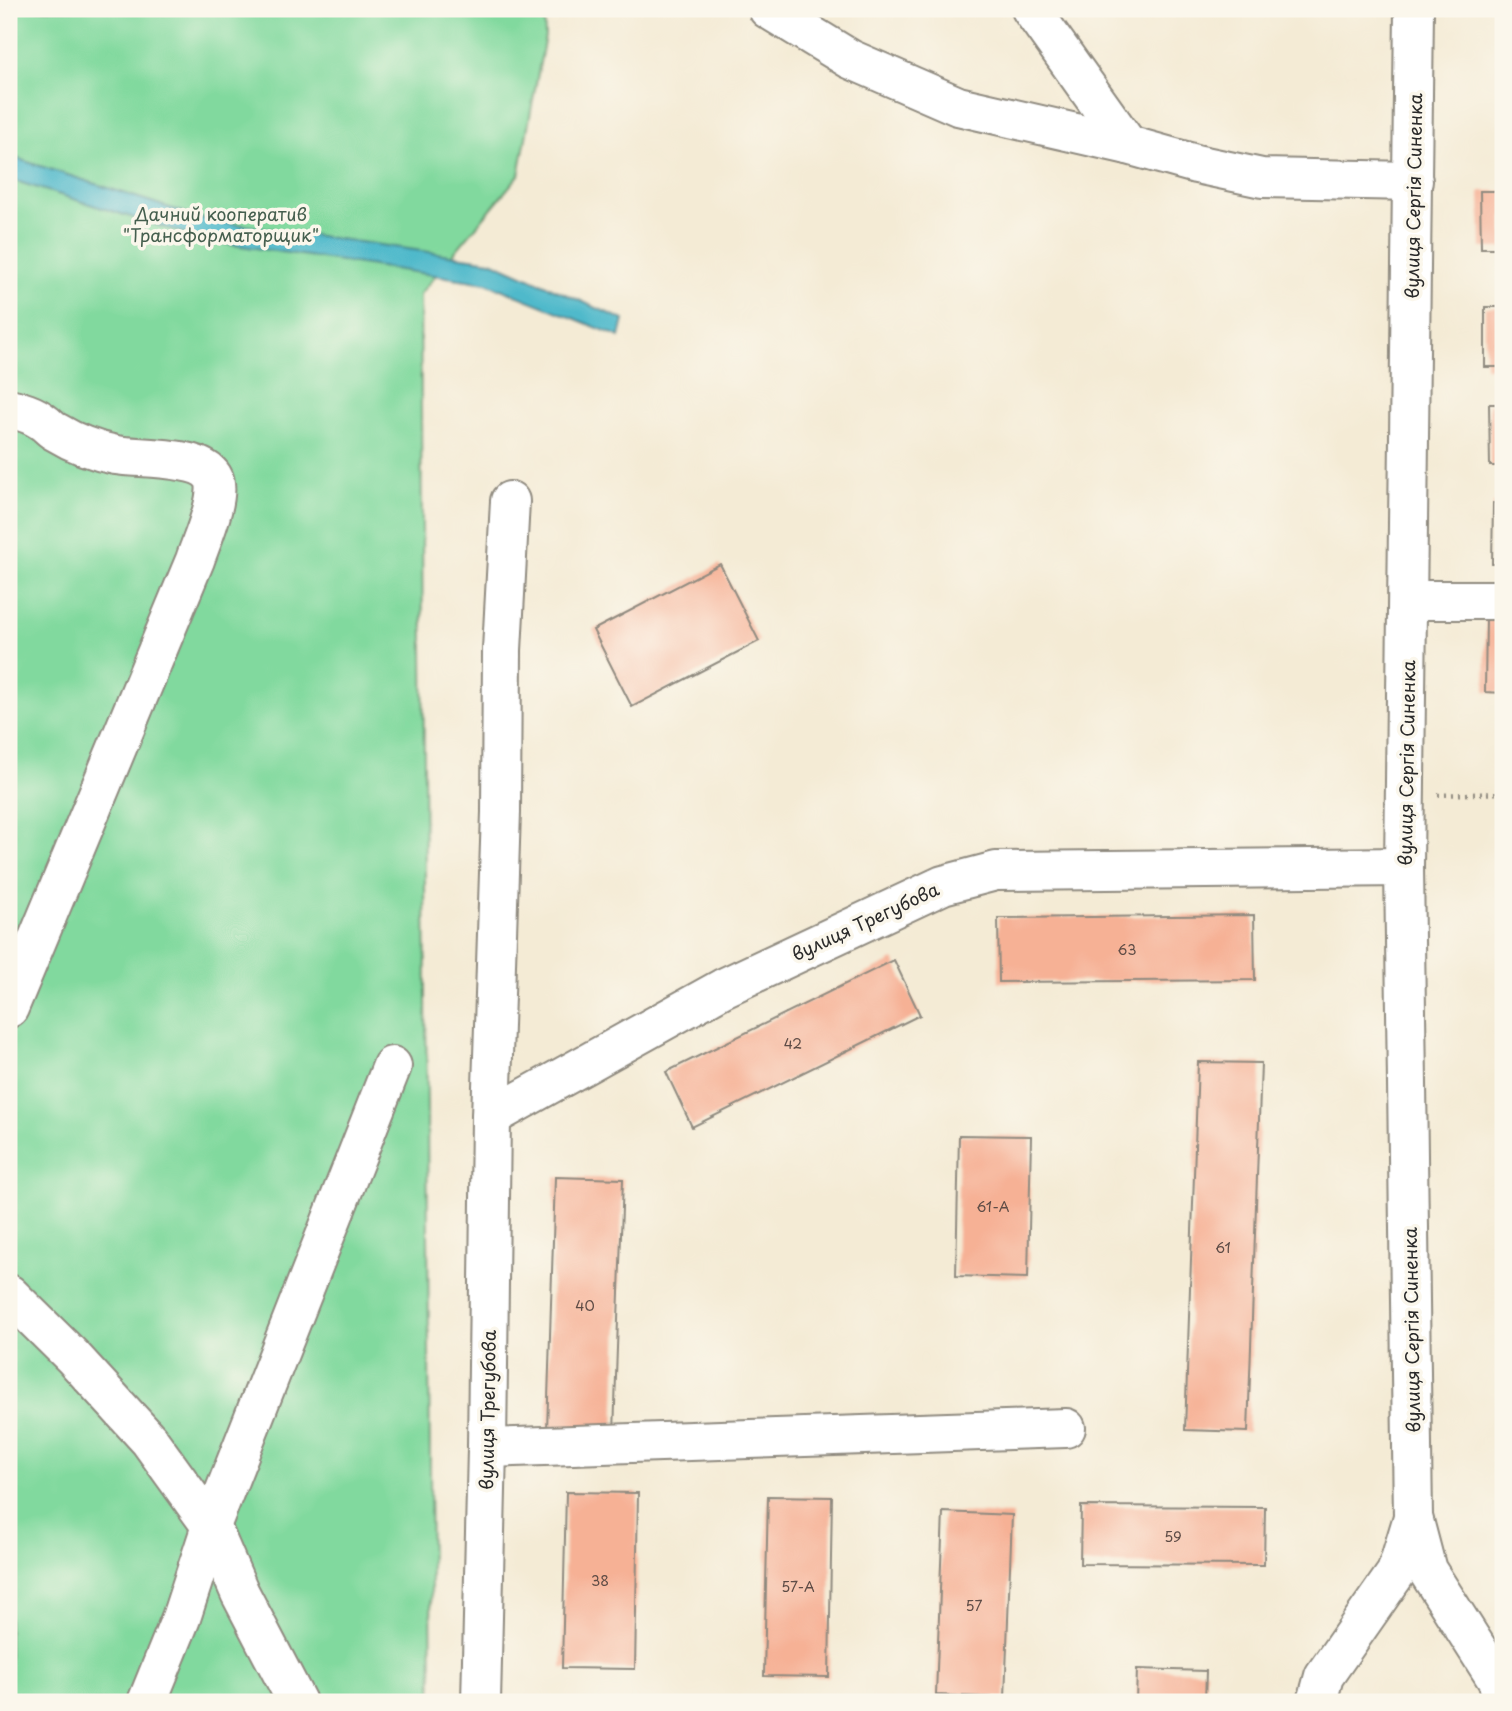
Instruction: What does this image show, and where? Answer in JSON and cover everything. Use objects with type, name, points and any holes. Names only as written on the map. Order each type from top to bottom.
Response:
[{"type":"street","points":[[1031,9],[1128,145]]},
{"type":"street","name":"вулиця Сергія Синенка","points":[[1414,9],[1404,866],[1413,1517],[1427,1570],[1497,1680],[1503,1699]]},
{"type":"street","points":[[789,15],[850,58],[958,106],[1262,178],[1413,181]]},
{"type":"street","points":[[9,408],[29,413],[53,431],[89,448],[117,455],[178,461],[204,468],[216,485],[214,501],[195,559],[9,1008]]},
{"type":"street","name":"вулиця Трегубова","points":[[481,1702],[491,1117],[501,812],[502,650],[510,500]]},
{"type":"street","points":[[1408,600],[1503,600]]},
{"type":"street","name":"вулиця Трегубова","points":[[491,1117],[723,988],[943,885],[996,872],[1404,866]]},
{"type":"street","points":[[147,1702],[181,1618],[211,1526],[392,1066]]},
{"type":"street","points":[[9,1294],[73,1357],[149,1440],[211,1526],[240,1593],[297,1702]]},
{"type":"street","points":[[487,1448],[1066,1428]]},
{"type":"street","name":"вулиця Сергія Синенка","points":[[1318,1702],[1324,1676],[1396,1573],[1413,1517]]},
{"type":"path","points":[[1405,796],[1503,793]]},
{"type":"green space","name":"Дачний кооператив \"Трансформаторщик\"","points":[[9,9],[544,9],[545,36],[519,175],[420,294],[432,1702],[9,1702]]},
{"type":"water","points":[[9,156],[207,220],[491,261],[624,320],[620,337],[486,283],[208,241],[9,179]]},
{"type":"building","points":[[1480,191],[1503,191],[1503,248],[1481,248]]},
{"type":"building","points":[[1485,307],[1503,307],[1503,367],[1485,367]]},
{"type":"building","points":[[1489,404],[1503,404],[1503,466],[1490,466]]},
{"type":"building","points":[[1493,503],[1503,503],[1503,564],[1492,564]]},
{"type":"building","points":[[720,564],[759,641],[632,707],[593,630]]},
{"type":"building","points":[[1486,617],[1503,618],[1503,693],[1485,692]]},
{"type":"building","points":[[1254,915],[1255,980],[999,982],[998,918]]},
{"type":"building","points":[[894,960],[920,1015],[692,1127],[666,1072]]},
{"type":"building","points":[[1198,1062],[1261,1063],[1248,1432],[1185,1430]]},
{"type":"building","points":[[959,1135],[1031,1136],[1028,1278],[956,1276]]},
{"type":"building","points":[[555,1177],[623,1179],[614,1433],[547,1431]]},
{"type":"building","points":[[566,1492],[638,1493],[635,1669],[562,1668]]},
{"type":"building","points":[[768,1496],[832,1497],[829,1677],[764,1676]]},
{"type":"building","points":[[1081,1506],[1265,1507],[1264,1565],[1080,1564]]},
{"type":"building","points":[[943,1512],[1012,1515],[1005,1698],[936,1695]]},
{"type":"building","points":[[1137,1669],[1206,1671],[1205,1702],[1136,1702]]}]
